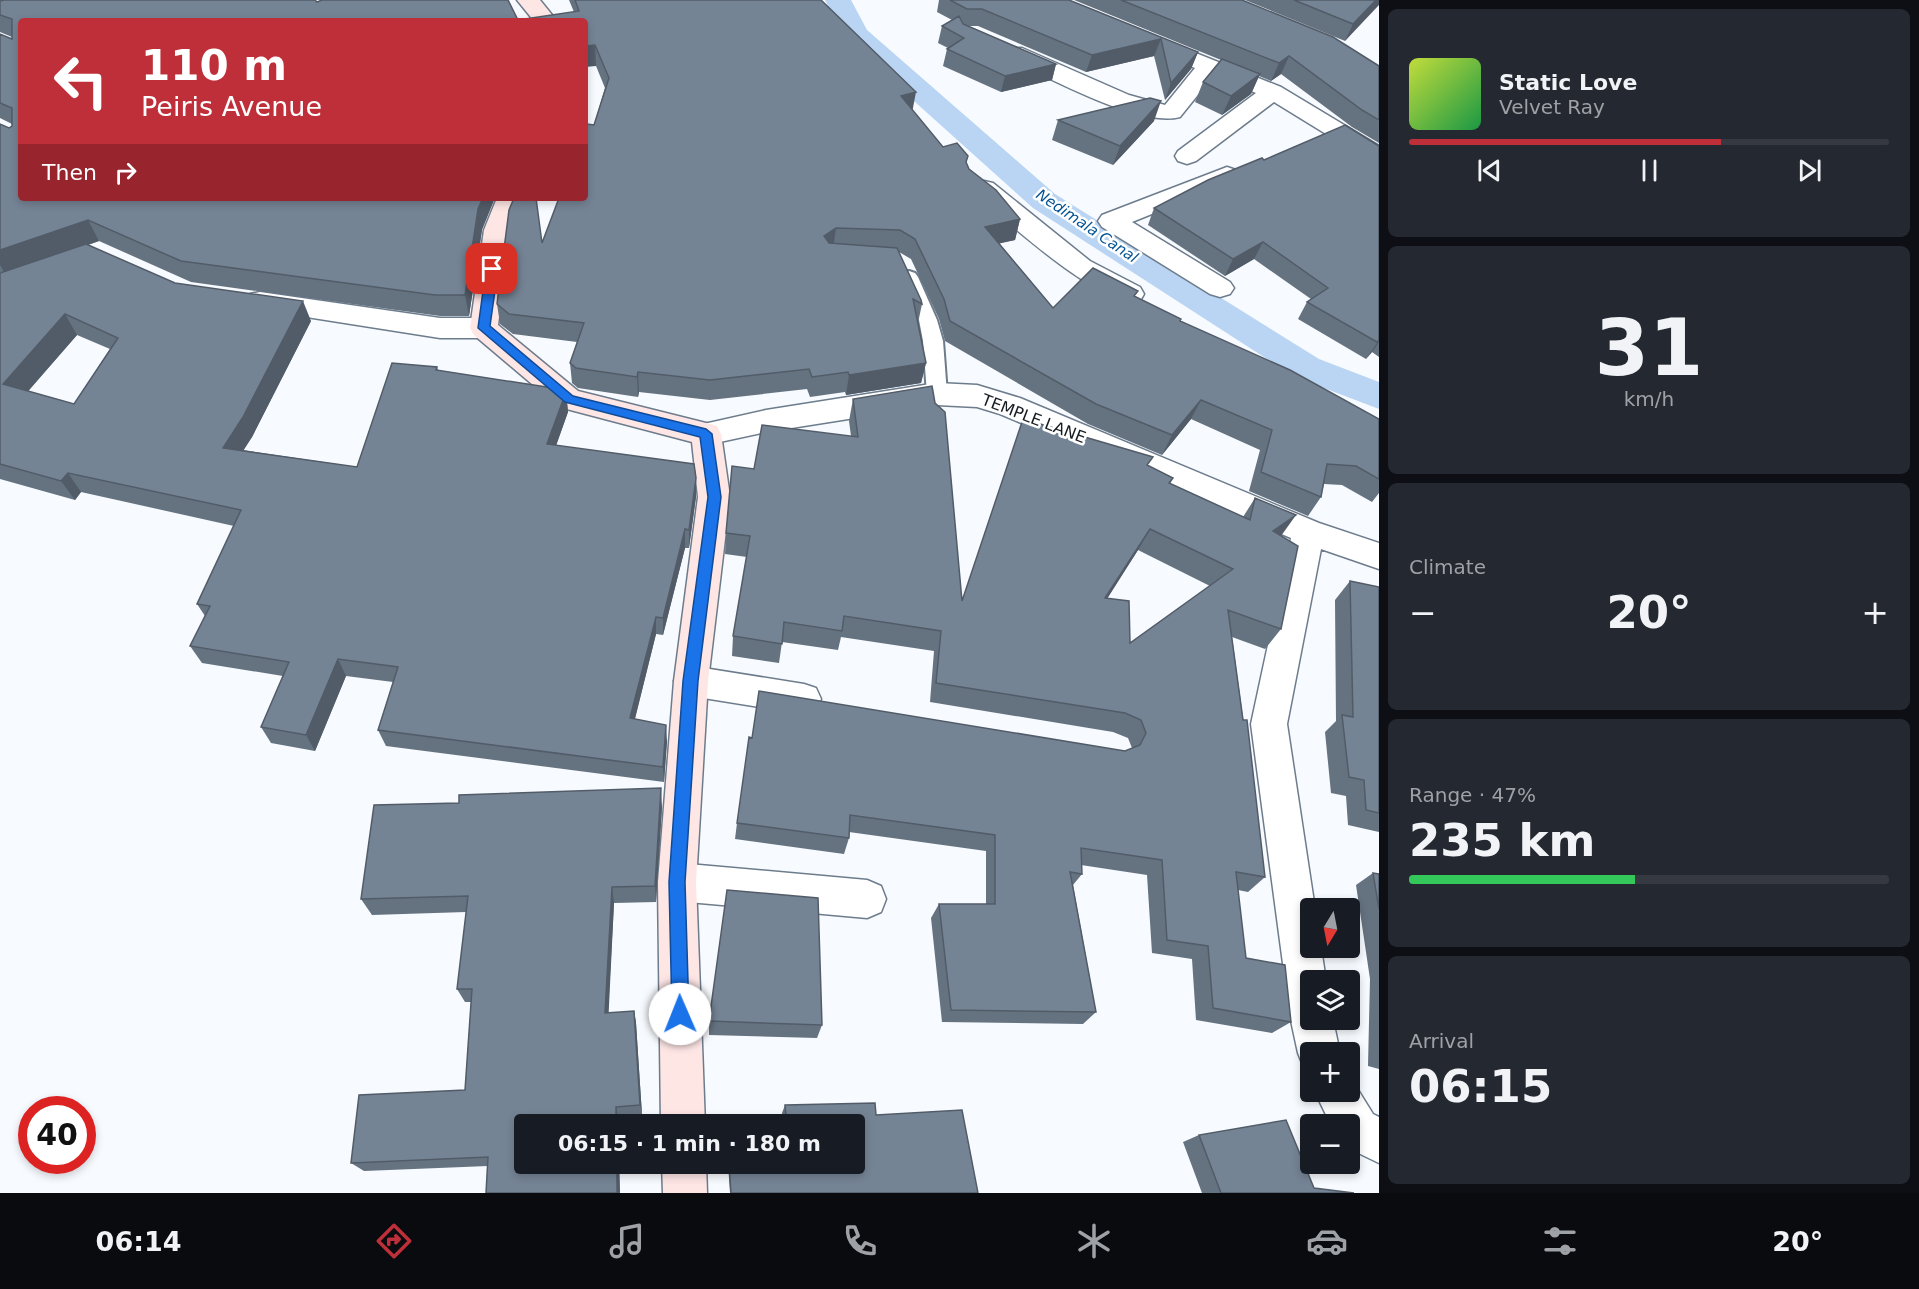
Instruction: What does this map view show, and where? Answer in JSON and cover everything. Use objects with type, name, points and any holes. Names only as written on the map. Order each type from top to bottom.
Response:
[{"type":"street","points":[[528,0],[543,18]]},
{"type":"street","points":[[1129,33],[1273,92],[1379,156]]},
{"type":"street","points":[[990,42],[1135,106],[1161,114],[1172,112],[1210,65]]},
{"type":"street","points":[[1187,156],[1273,92]]},
{"type":"street","points":[[1305,144],[1338,131]]},
{"type":"street","points":[[1220,288],[1111,221],[1251,165]]},
{"type":"street","points":[[975,182],[1081,267],[1153,306]]},
{"type":"street","points":[[484,328],[497,230],[509,201]]},
{"type":"street","points":[[240,299],[440,328],[484,328],[569,399],[706,434],[714,497],[691,681],[677,882],[683,1114]]},
{"type":"street","name":"TEMPLE LANE","points":[[706,434],[766,421],[937,394],[977,396],[1010,406],[1308,532],[1379,556]]},
{"type":"street","points":[[1304,970],[1269,724],[1308,532]]},
{"type":"street","points":[[691,681],[831,704]]},
{"type":"street","points":[[677,882],[867,899]]},
{"type":"street","points":[[1342,1102],[1358,1129],[1379,1141]]},
{"type":"street","points":[[684,1174],[685,1193]]},
{"type":"lane","points":[[897,259],[903,264],[928,320],[933,340],[937,394]]},
{"type":"building","points":[[508,0],[517,18],[18,18],[18,201],[482,201],[478,209],[465,295],[435,295],[181,261],[88,220],[0,250],[0,124],[9,128],[12,126],[12,108],[0,103],[0,34],[12,39],[12,19],[0,15],[0,1]]},
{"type":"building","points":[[575,0],[821,0],[916,92],[901,96],[943,147],[957,143],[968,156],[966,162],[969,169],[996,190],[1020,219],[985,227],[1053,308],[1093,268],[1138,291],[1134,296],[1181,319],[1180,321],[1290,370],[1379,419],[1379,479],[1356,466],[1327,464],[1321,497],[1261,472],[1272,430],[1201,400],[1172,435],[1096,404],[950,321],[944,299],[915,239],[900,230],[836,228],[824,236],[829,243],[897,248],[921,300],[922,304],[913,299],[926,363],[849,375],[848,372],[812,377],[809,369],[710,380],[638,372],[637,377],[576,368],[570,363],[584,323],[509,314],[497,304],[509,210],[513,201],[536,201],[542,243],[558,201],[588,201],[588,124],[594,125],[609,78],[595,45],[588,46],[588,18],[532,18],[579,11]]},
{"type":"building","points":[[950,0],[1069,0],[1198,52],[1171,83],[1161,39],[1092,55],[982,9],[967,9]]},
{"type":"building","points":[[1121,0],[1242,0],[1333,37],[1379,66],[1379,120],[1289,56],[1279,63]]},
{"type":"building","points":[[1294,0],[1376,0],[1353,24]]},
{"type":"building","points":[[959,16],[963,24],[1056,64],[1005,76],[947,49],[964,38],[942,26]]},
{"type":"building","points":[[1222,59],[1260,74],[1231,96],[1203,82]]},
{"type":"building","points":[[1150,98],[1161,101],[1120,146],[1058,120]]},
{"type":"building","points":[[1345,125],[1379,146],[1379,340],[1377,342],[1307,302],[1328,288],[1263,242],[1233,259],[1154,208],[1208,180],[1262,158],[1264,160]]},
{"type":"building","points":[[86,244],[175,283],[303,301],[243,417],[223,448],[357,467],[392,363],[437,367],[436,370],[566,392],[547,444],[694,464],[696,478],[689,530],[685,529],[663,618],[656,617],[630,718],[666,725],[663,767],[378,730],[398,667],[338,659],[306,735],[261,727],[289,662],[190,646],[210,606],[197,604],[241,510],[68,473],[61,481],[0,464],[0,273]],"holes":[[[65,314],[118,338],[74,404],[3,384]]]},
{"type":"building","points":[[932,386],[935,403],[945,412],[962,601],[1023,419],[1153,457],[1147,465],[1173,478],[1169,483],[1250,520],[1255,498],[1296,515],[1273,531],[1298,546],[1281,629],[1228,610],[1243,720],[1247,720],[1265,877],[1236,872],[1246,958],[1285,965],[1291,1022],[1213,1008],[1208,946],[1167,940],[1162,860],[1081,848],[1082,874],[1070,872],[1096,1012],[951,1010],[939,904],[995,904],[995,835],[850,815],[849,838],[737,823],[749,737],[752,738],[759,691],[1125,751],[1140,745],[1146,733],[1141,720],[1125,713],[936,683],[941,631],[844,616],[842,631],[784,622],[782,644],[733,636],[750,536],[726,533],[732,466],[754,469],[762,425],[858,437],[853,399]],"holes":[[[1150,529],[1233,569],[1130,643],[1129,601],[1105,598]]]},
{"type":"building","points":[[1350,581],[1379,587],[1379,813],[1366,810],[1364,780],[1349,777],[1342,715],[1353,717]]},
{"type":"building","points":[[661,788],[655,886],[612,887],[605,1013],[634,1011],[640,1105],[616,1107],[616,1114],[514,1114],[514,1174],[617,1174],[617,1193],[486,1193],[488,1157],[351,1163],[359,1095],[465,1090],[472,989],[457,989],[468,896],[361,899],[374,805],[459,803],[459,795]]},
{"type":"building","points":[[1373,873],[1379,874],[1379,909]]},
{"type":"building","points":[[727,890],[818,898],[822,1025],[709,1021]]},
{"type":"building","points":[[875,1103],[876,1115],[962,1110],[978,1193],[731,1193],[730,1174],[865,1174],[865,1114],[786,1114],[785,1105]]},
{"type":"building","points":[[1286,1120],[1300,1154],[1300,1174],[1308,1174],[1314,1188],[1354,1193],[1221,1193],[1199,1135]]},
{"type":"waterway","name":"Nedimala Canal","points":[[838,0],[856,34],[1044,201],[1307,368],[1379,396]]},
{"type":"route","points":[[492,269],[484,328],[569,399],[706,434],[714,497],[691,681],[677,882],[680,1014]]}]
